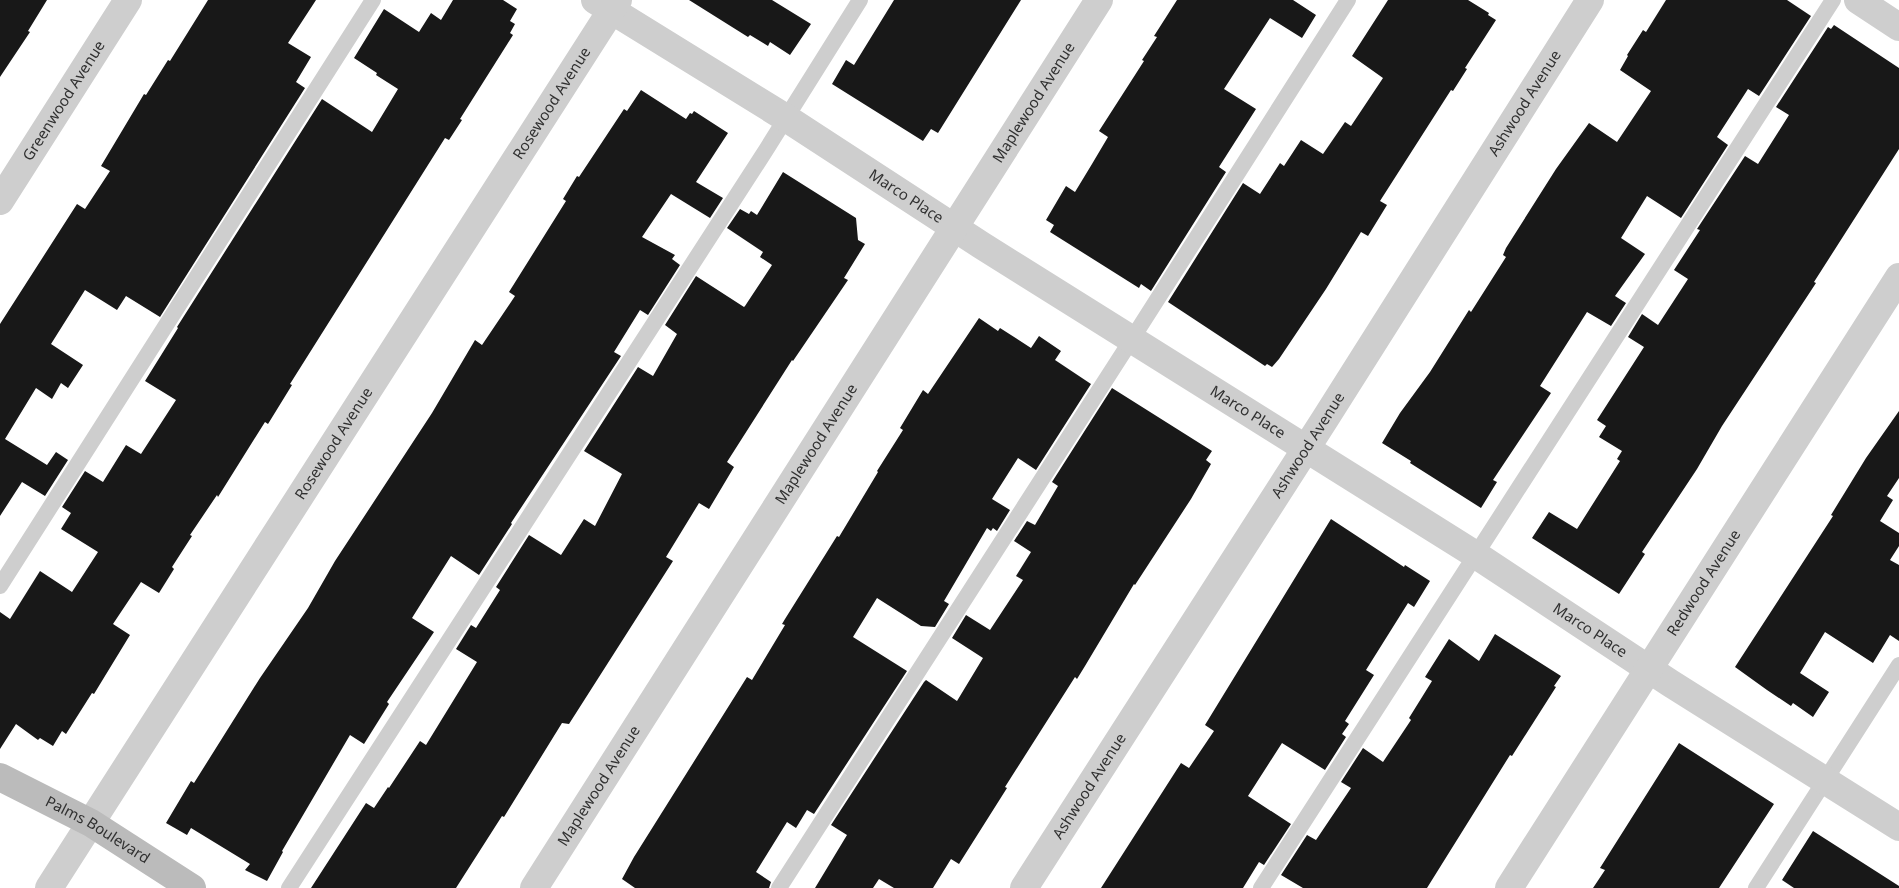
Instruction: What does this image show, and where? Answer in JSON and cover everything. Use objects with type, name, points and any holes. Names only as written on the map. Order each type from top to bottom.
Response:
[{"type":"street","name":"Greenwood Avenue","points":[[0,201],[128,0]]},
{"type":"street","name":"Maplewood Avenue","points":[[534,888],[1099,0]]},
{"type":"street","name":"Ashwood Avenue","points":[[1024,888],[1590,0]]},
{"type":"street","points":[[1858,0],[1899,27]]},
{"type":"street","name":"Marco Place","points":[[608,4],[955,228],[1476,555],[1648,668],[1899,827]]},
{"type":"street","name":"Rosewood Avenue","points":[[49,888],[608,4]]},
{"type":"street","name":"Redwood Avenue","points":[[1509,888],[1899,277]]},
{"type":"street","name":"Palms Boulevard","points":[[0,777],[91,824],[192,888]]},
{"type":"lane","points":[[0,586],[373,0]]},
{"type":"lane","points":[[289,888],[786,118],[860,0]]},
{"type":"lane","points":[[779,888],[1348,0]]},
{"type":"lane","points":[[1261,888],[1833,0]]},
{"type":"lane","points":[[1756,888],[1899,665]]},
{"type":"building","points":[[0,0],[47,0],[28,31],[30,32],[0,77]]},
{"type":"building","points":[[208,0],[316,0],[288,43],[311,57],[296,82],[305,88],[160,317],[126,296],[117,310],[85,290],[51,344],[83,365],[68,388],[61,383],[52,399],[36,388],[5,439],[47,465],[56,452],[68,460],[45,496],[22,482],[0,516],[0,324],[77,204],[85,209],[110,171],[101,166],[144,94],[146,95],[168,60],[170,61]]},
{"type":"building","points":[[453,0],[503,0],[517,9],[510,21],[515,24],[510,33],[513,35],[460,119],[462,120],[449,140],[445,138],[290,384],[292,385],[268,424],[265,422],[218,497],[217,495],[190,535],[192,536],[172,567],[174,569],[159,593],[141,582],[113,624],[130,635],[94,694],[92,693],[66,734],[62,731],[53,746],[40,738],[38,740],[16,724],[0,749],[0,612],[10,619],[40,571],[72,592],[98,552],[61,529],[71,513],[62,507],[85,471],[103,482],[126,445],[141,454],[176,400],[145,381],[177,327],[322,99],[372,132],[398,89],[354,58],[384,9],[419,32],[431,13],[441,20]]},
{"type":"building","points":[[689,0],[772,0],[811,24],[790,55],[770,42],[768,46],[750,35],[748,37]]},
{"type":"building","points":[[894,0],[1021,0],[938,133],[931,129],[923,141],[832,84],[846,60],[854,65]]},
{"type":"building","points":[[1177,0],[1293,0],[1316,15],[1302,38],[1270,18],[1224,89],[1256,109],[1219,167],[1226,172],[1151,291],[1141,284],[1139,288],[1050,232],[1054,225],[1046,220],[1066,186],[1075,192],[1092,164],[1108,137],[1099,131],[1144,61],[1142,60],[1157,37],[1154,36]]},
{"type":"building","points":[[1388,0],[1468,0],[1489,13],[1488,15],[1496,20],[1465,68],[1467,69],[1453,91],[1451,90],[1380,201],[1387,205],[1368,236],[1361,232],[1326,289],[1279,359],[1272,367],[1267,364],[1265,366],[1168,302],[1243,183],[1260,194],[1280,163],[1284,166],[1301,140],[1323,154],[1345,122],[1351,126],[1383,78],[1352,56]]},
{"type":"building","points":[[1666,0],[1787,0],[1811,16],[1759,96],[1748,89],[1717,137],[1728,145],[1681,218],[1647,196],[1621,238],[1645,254],[1615,296],[1626,303],[1611,326],[1587,312],[1540,386],[1551,393],[1493,480],[1497,482],[1481,508],[1382,443],[1469,310],[1471,312],[1506,257],[1503,255],[1506,248],[1556,169],[1589,123],[1617,142],[1651,91],[1620,70],[1643,30],[1646,32]]},
{"type":"building","points":[[1834,25],[1899,68],[1899,149],[1814,282],[1816,283],[1642,552],[1645,554],[1619,594],[1532,538],[1549,512],[1577,529],[1620,461],[1617,459],[1622,451],[1599,437],[1606,426],[1597,420],[1644,347],[1628,337],[1642,314],[1658,325],[1688,279],[1674,270],[1700,230],[1697,229],[1745,156],[1758,164],[1789,115],[1776,107],[1828,27],[1831,29]]},
{"type":"building","points":[[641,90],[686,119],[694,111],[728,133],[696,182],[723,198],[710,218],[671,194],[642,237],[675,255],[672,259],[680,265],[648,315],[640,310],[614,352],[621,356],[479,575],[451,556],[412,618],[434,632],[387,702],[389,704],[364,744],[350,735],[282,851],[267,881],[245,870],[250,864],[191,828],[187,835],[166,823],[191,781],[194,783],[260,678],[308,608],[335,561],[432,413],[475,340],[482,345],[515,296],[509,292],[566,201],[563,199],[577,176],[579,177],[624,109],[627,111]]},
{"type":"building","points":[[783,172],[856,218],[858,240],[865,244],[844,278],[848,280],[792,360],[727,462],[734,467],[709,509],[699,503],[666,557],[673,561],[569,724],[562,723],[504,817],[502,816],[456,888],[311,888],[366,803],[374,808],[420,741],[426,745],[477,662],[456,649],[471,625],[476,628],[500,590],[496,587],[529,535],[561,555],[584,519],[595,526],[622,474],[584,451],[638,367],[653,376],[677,334],[665,325],[696,276],[745,306],[772,265],[760,257],[763,252],[727,228],[740,209],[749,214],[751,211],[757,215]]},
{"type":"building","points":[[979,318],[998,331],[1000,328],[1031,348],[1039,336],[1061,351],[1055,360],[1091,384],[1036,470],[1018,458],[992,499],[1010,510],[997,531],[993,528],[991,531],[987,528],[944,601],[949,604],[935,627],[921,626],[877,598],[853,637],[907,671],[814,814],[807,810],[796,828],[787,822],[756,872],[771,882],[769,888],[635,888],[622,879],[634,857],[747,677],[752,680],[785,625],[782,624],[785,619],[837,536],[839,537],[903,430],[900,428],[923,390],[928,394]]},
{"type":"building","points":[[1112,388],[1212,451],[1206,460],[1211,464],[1191,499],[1134,584],[1077,679],[1075,677],[959,864],[951,859],[933,888],[894,888],[879,879],[873,888],[815,888],[847,835],[831,825],[924,682],[926,680],[957,701],[983,658],[952,638],[966,615],[990,630],[1023,580],[1016,576],[1031,552],[1014,541],[1027,521],[1035,525],[1058,486],[1052,482]]},
{"type":"building","points":[[1899,411],[1899,478],[1887,496],[1893,500],[1880,521],[1899,533],[1899,546],[1890,560],[1899,565],[1899,641],[1890,635],[1873,663],[1825,632],[1800,673],[1829,692],[1813,717],[1793,703],[1791,706],[1735,667],[1833,516],[1831,515],[1866,458]]},
{"type":"building","points":[[1331,519],[1404,567],[1405,565],[1430,581],[1414,607],[1408,603],[1366,670],[1374,675],[1345,721],[1349,724],[1342,734],[1346,737],[1325,770],[1282,743],[1248,796],[1291,824],[1264,865],[1259,862],[1243,888],[1101,888],[1181,763],[1189,768],[1214,731],[1205,725]]},
{"type":"building","points":[[1495,634],[1561,676],[1554,686],[1556,687],[1512,756],[1510,755],[1427,888],[1303,888],[1281,875],[1307,835],[1316,840],[1351,788],[1341,782],[1363,748],[1383,762],[1411,720],[1409,718],[1432,681],[1425,677],[1449,639],[1479,661]]},
{"type":"building","points":[[1679,743],[1774,804],[1719,888],[1593,888],[1605,870],[1600,868]]},
{"type":"building","points":[[1813,831],[1899,886],[1899,888],[1794,888],[1782,880]]}]
